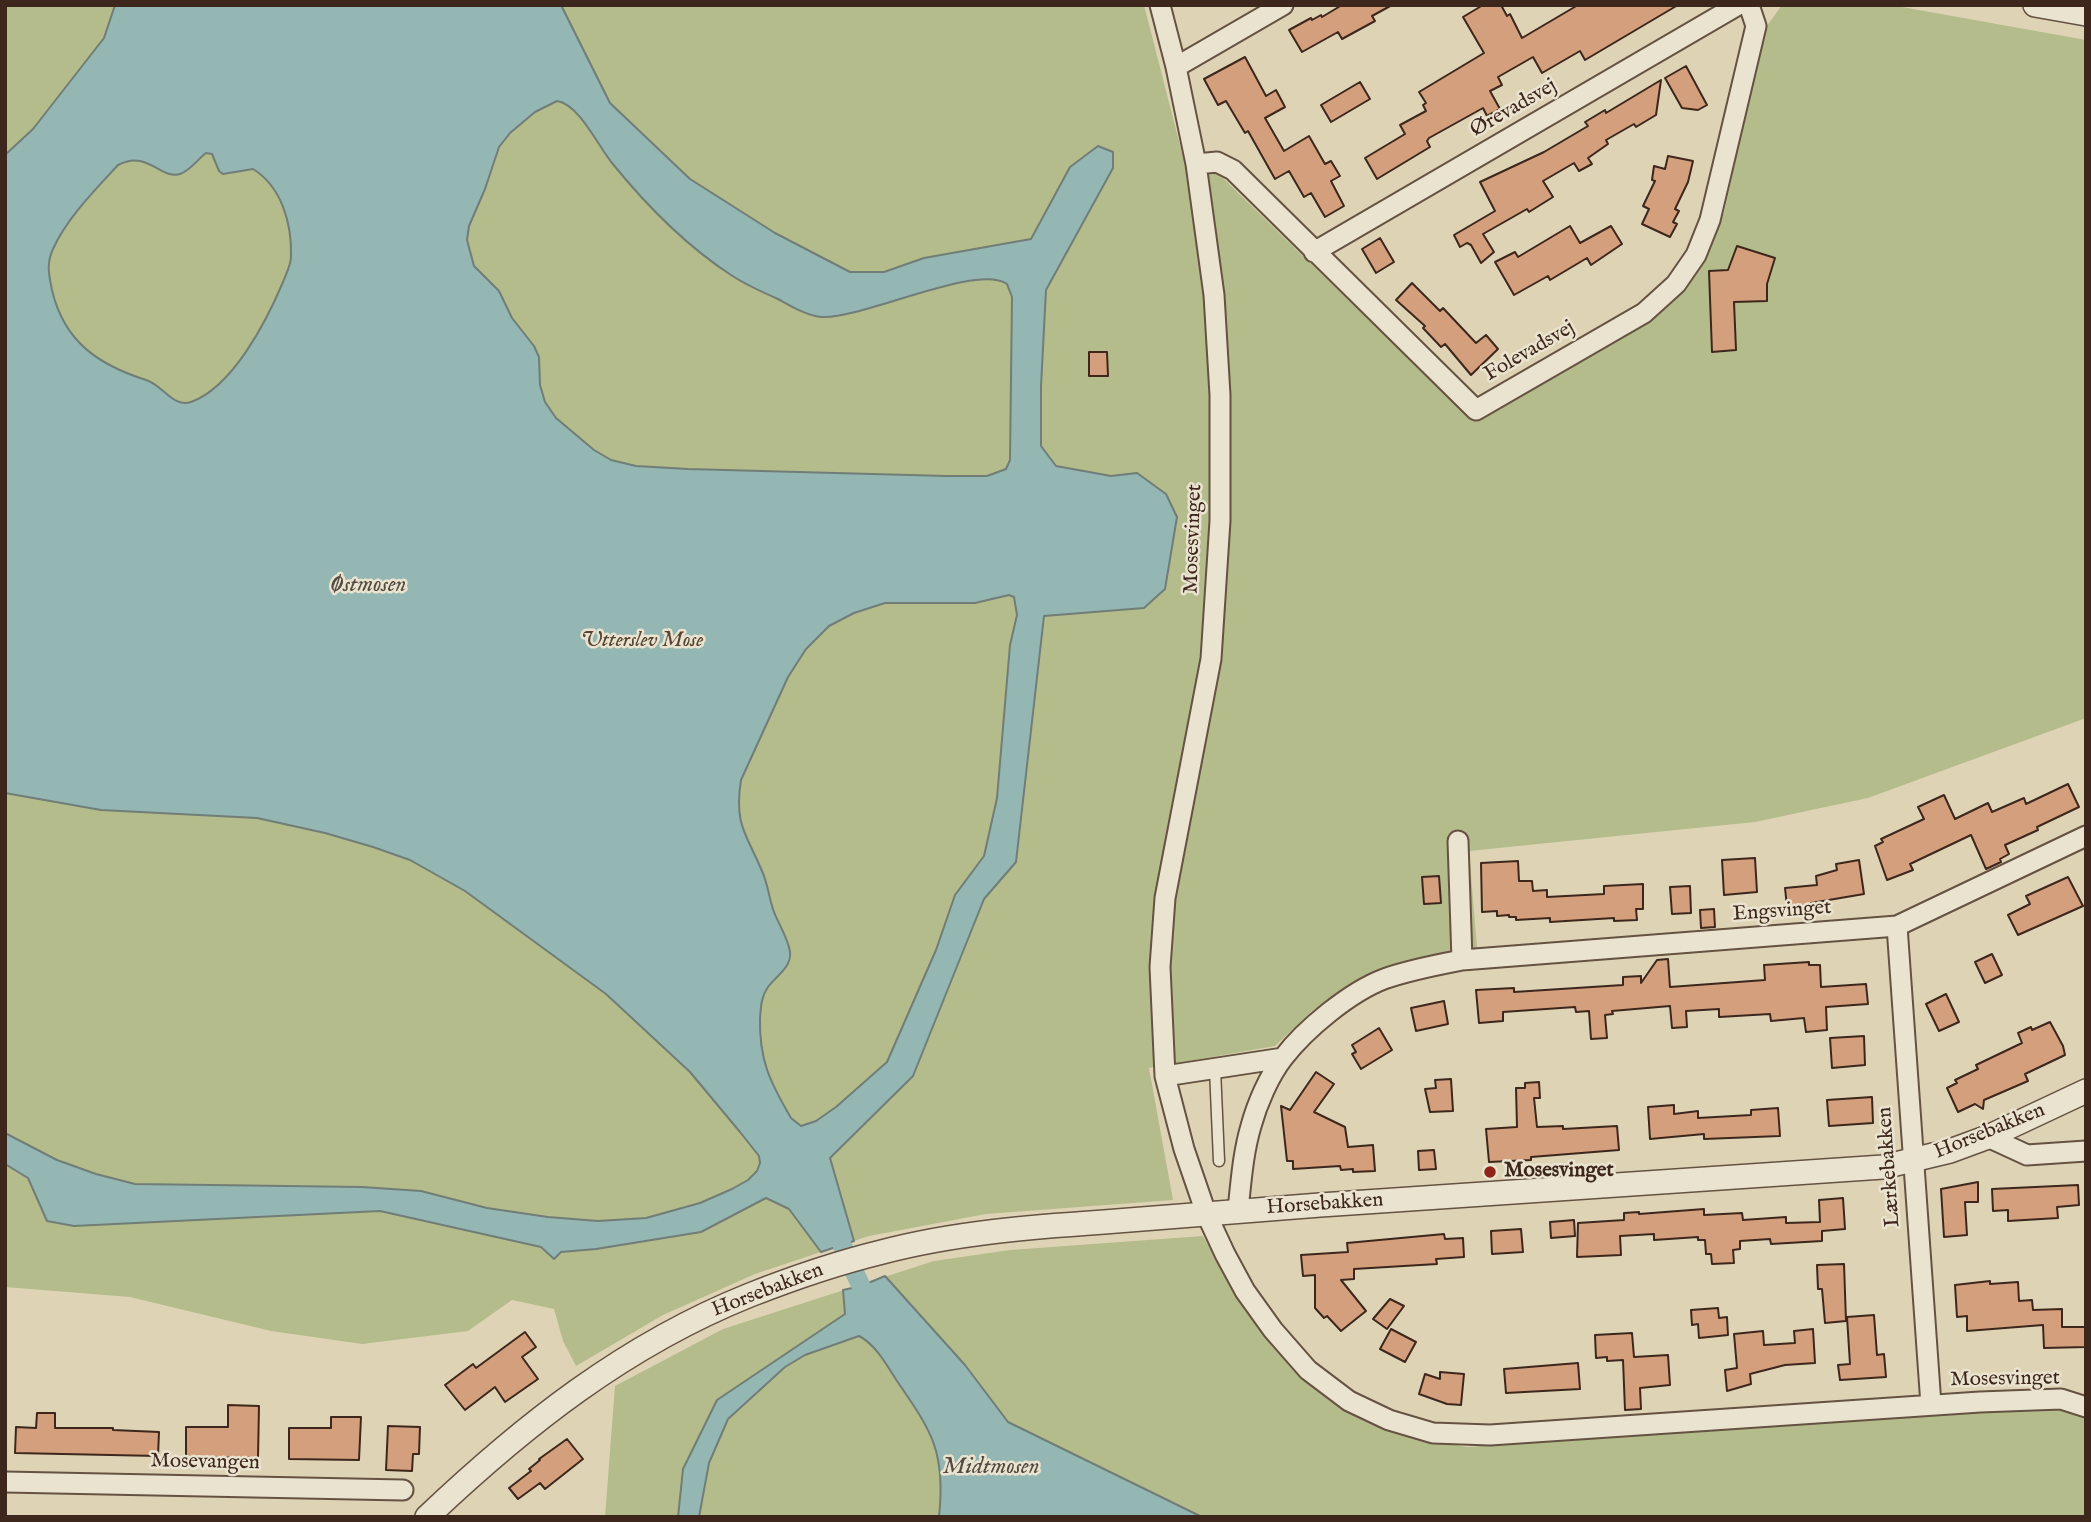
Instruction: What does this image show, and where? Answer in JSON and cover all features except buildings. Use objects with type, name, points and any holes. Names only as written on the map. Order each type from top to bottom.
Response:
[{"type":"street","name":"Mosesvinget","points":[[1160,5],[1196,164],[1215,307],[1220,395],[1220,521],[1211,659],[1164,898],[1160,967],[1165,1076],[1184,1149],[1206,1213],[1245,1291],[1273,1330],[1308,1370],[1349,1401],[1389,1420],[1433,1433],[1490,1435],[1931,1405],[2061,1399],[2086,1407]]},
{"type":"street","points":[[1176,68],[1283,5]]},
{"type":"street","name":"Ørevadsvej","points":[[1314,252],[1738,5]]},
{"type":"street","name":"Folevadsvej","points":[[1196,164],[1217,162],[1233,170],[1476,410],[1644,313],[1676,284],[1696,255],[1710,220],[1756,26],[1749,5]]},
{"type":"street","points":[[2035,5],[2086,14]]},
{"type":"street","name":"Engsvinget","points":[[1238,1210],[1251,1125],[1263,1095],[1283,1058],[1325,1017],[1381,980],[1462,960],[1897,926],[2086,836]]},
{"type":"street","points":[[1458,841],[1462,960]]},
{"type":"street","name":"Lærkebakken","points":[[1897,926],[1931,1405]]},
{"type":"street","points":[[1165,1076],[1283,1058]]},
{"type":"street","name":"Horsebakken","points":[[427,1517],[448,1508],[503,1446],[582,1386],[632,1354],[747,1296],[884,1251],[1028,1228],[1238,1210],[1884,1167],[1950,1152],[2086,1091]]},
{"type":"street","points":[[1988,1137],[2027,1155],[2086,1151]]},
{"type":"street","name":"Mosevangen","points":[[5,1482],[403,1490]]},
{"type":"lane","points":[[1215,1069],[1219,1161]]},
{"type":"green space","name":"Utterslev Mose","points":[[5,5],[1144,5],[1182,153],[1222,177],[1468,417],[1656,313],[1704,253],[1724,213],[1764,30],[1782,5],[1891,5],[2086,40],[2086,718],[1868,798],[1755,822],[1469,851],[1477,948],[1404,962],[1355,984],[1312,1011],[1275,1046],[1149,1068],[1173,1200],[986,1214],[869,1236],[755,1274],[663,1315],[576,1366],[563,1341],[554,1309],[512,1300],[468,1331],[362,1344],[271,1331],[130,1297],[5,1287]]},
{"type":"green space","points":[[1203,1236],[1235,1290],[1292,1365],[1340,1406],[1391,1431],[1467,1447],[2033,1407],[2071,1411],[2086,1418],[2086,1517],[605,1517],[615,1386],[723,1329],[934,1261],[1010,1250]]},
{"type":"water","name":"Østmosen","points":[[115,5],[561,5],[610,103],[690,179],[775,233],[850,272],[884,272],[924,258],[1031,239],[1070,167],[1098,146],[1113,152],[1113,168],[1046,290],[1041,446],[1056,466],[1111,476],[1137,473],[1166,494],[1177,517],[1165,589],[1144,608],[1044,616],[1016,862],[984,899],[913,1076],[830,1158],[854,1241],[821,1252],[789,1209],[766,1198],[701,1232],[561,1252],[554,1259],[541,1247],[380,1211],[74,1226],[47,1221],[28,1178],[5,1164],[5,1133],[57,1160],[135,1184],[362,1187],[421,1191],[487,1208],[598,1221],[646,1218],[700,1203],[748,1180],[757,1171],[760,1163],[759,1156],[690,1072],[606,994],[465,891],[410,860],[325,833],[257,818],[101,810],[5,793],[5,155],[33,129],[104,38]],"holes":[[[557,101],[565,104],[580,117],[625,179],[682,237],[737,279],[805,313],[822,317],[840,315],[971,281],[992,279],[1007,284],[1012,297],[1010,460],[1006,469],[987,476],[688,469],[636,466],[611,460],[594,450],[556,418],[545,402],[540,385],[539,357],[534,346],[512,318],[499,291],[474,266],[467,240],[469,226],[499,147],[510,133],[535,112]],[[206,153],[212,154],[223,174],[253,169],[271,186],[287,219],[291,260],[268,315],[247,351],[221,382],[206,394],[185,403],[173,399],[152,383],[113,367],[86,349],[65,324],[51,285],[49,265],[53,249],[66,226],[118,165],[137,160],[173,175],[191,168]],[[1009,595],[1014,597],[1017,615],[1010,645],[997,798],[984,856],[955,895],[936,950],[887,1062],[836,1107],[816,1121],[801,1126],[791,1118],[777,1093],[761,1046],[760,1018],[763,998],[768,987],[789,962],[790,952],[772,907],[764,876],[740,819],[741,780],[788,677],[806,649],[829,626],[854,613],[885,603],[975,603]]]},
{"type":"water","name":"Midtmosen","points":[[885,1276],[965,1365],[1008,1422],[1202,1517],[939,1517],[941,1495],[938,1459],[928,1429],[880,1356],[871,1344],[859,1336],[805,1355],[785,1367],[728,1419],[709,1463],[699,1517],[678,1517],[683,1469],[717,1400],[845,1314],[843,1290]]},
{"type":"waterway","points":[[842,1245],[861,1286]]},
{"type":"place","name":"Mosesvinget","points":[[1490,1172]]}]
